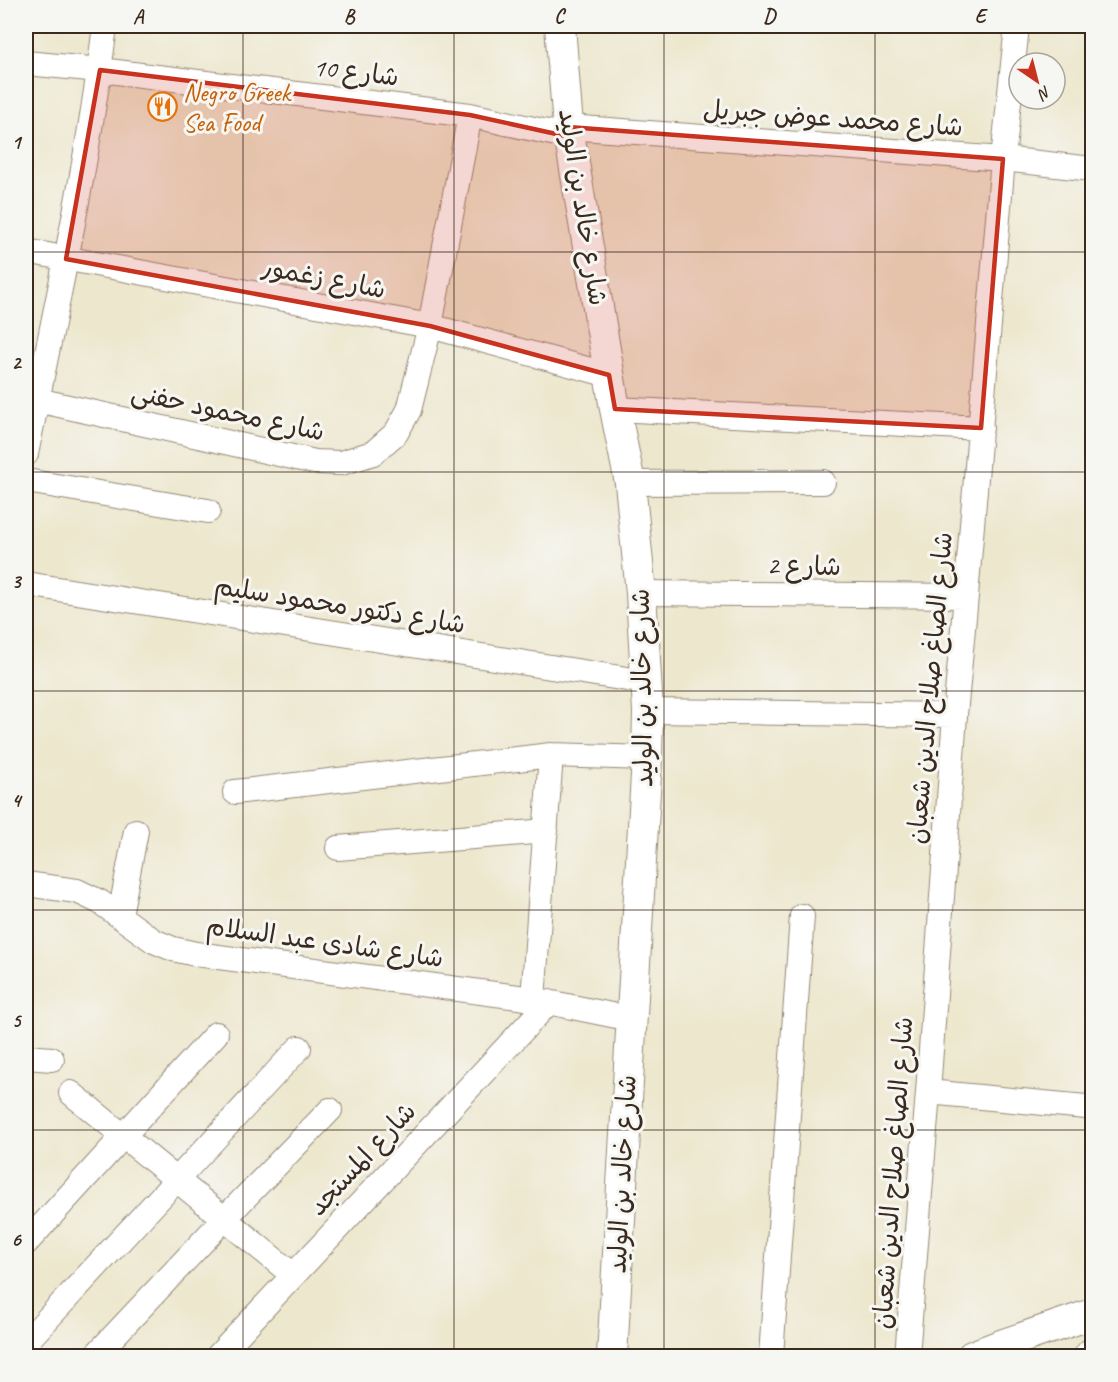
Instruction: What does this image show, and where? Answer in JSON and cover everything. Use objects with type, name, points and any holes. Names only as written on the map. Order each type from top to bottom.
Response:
[{"type":"street","points":[[26,454],[66,259],[100,70],[105,26]]},
{"type":"street","name":"شارع خالد بن الوليد","points":[[560,26],[569,132],[609,375],[630,483],[641,593],[648,711],[612,1356]]},
{"type":"street","name":"شارع الصاغ صلاح الدين شعبان","points":[[907,1356],[955,715],[1003,159],[1017,26]]},
{"type":"street","name":"شارع 10","points":[[26,63],[470,114],[569,132]]},
{"type":"street","name":"شارع محمود حفنى","points":[[37,400],[315,462],[341,463],[373,453],[396,433],[409,410],[430,327],[470,114]]},
{"type":"street","name":"شارع محمد عوض جبريل","points":[[569,132],[1003,159],[1092,169]]},
{"type":"street","name":"شارع زغمور","points":[[26,251],[430,327],[609,375]]},
{"type":"street","points":[[615,409],[981,428]]},
{"type":"street","points":[[26,481],[208,511]]},
{"type":"street","points":[[630,483],[823,482]]},
{"type":"street","name":"شارع دكتور محمود سليم","points":[[26,585],[646,681]]},
{"type":"street","name":"شارع 2","points":[[641,593],[966,596]]},
{"type":"street","points":[[648,711],[955,715]]},
{"type":"street","points":[[235,792],[551,755],[647,758]]},
{"type":"street","points":[[541,1000],[546,831],[551,755]]},
{"type":"street","points":[[120,915],[136,831]]},
{"type":"street","points":[[338,848],[546,831]]},
{"type":"street","name":"شارع شادى عبد السلام","points":[[26,884],[77,891],[100,902],[154,941],[173,949],[541,1000],[631,1019]]},
{"type":"street","points":[[771,1356],[802,916]]},
{"type":"street","name":"شارع المستجد","points":[[218,1356],[541,1000]]},
{"type":"street","points":[[27,1242],[216,1034]]},
{"type":"street","points":[[26,1342],[299,1048]]},
{"type":"street","points":[[26,1057],[52,1059]]},
{"type":"street","points":[[928,1092],[1086,1107]]},
{"type":"street","points":[[71,1093],[293,1275]]},
{"type":"street","points":[[94,1356],[330,1110]]},
{"type":"street","points":[[972,1356],[1092,1314]]},
{"type":"highlighted area","points":[[100,70],[470,115],[570,137],[568,127],[1003,159],[981,428],[615,409],[609,375],[430,326],[66,259]]},
{"type":"place","name":"Negro Greek Sea Food","points":[[162,107]]}]
